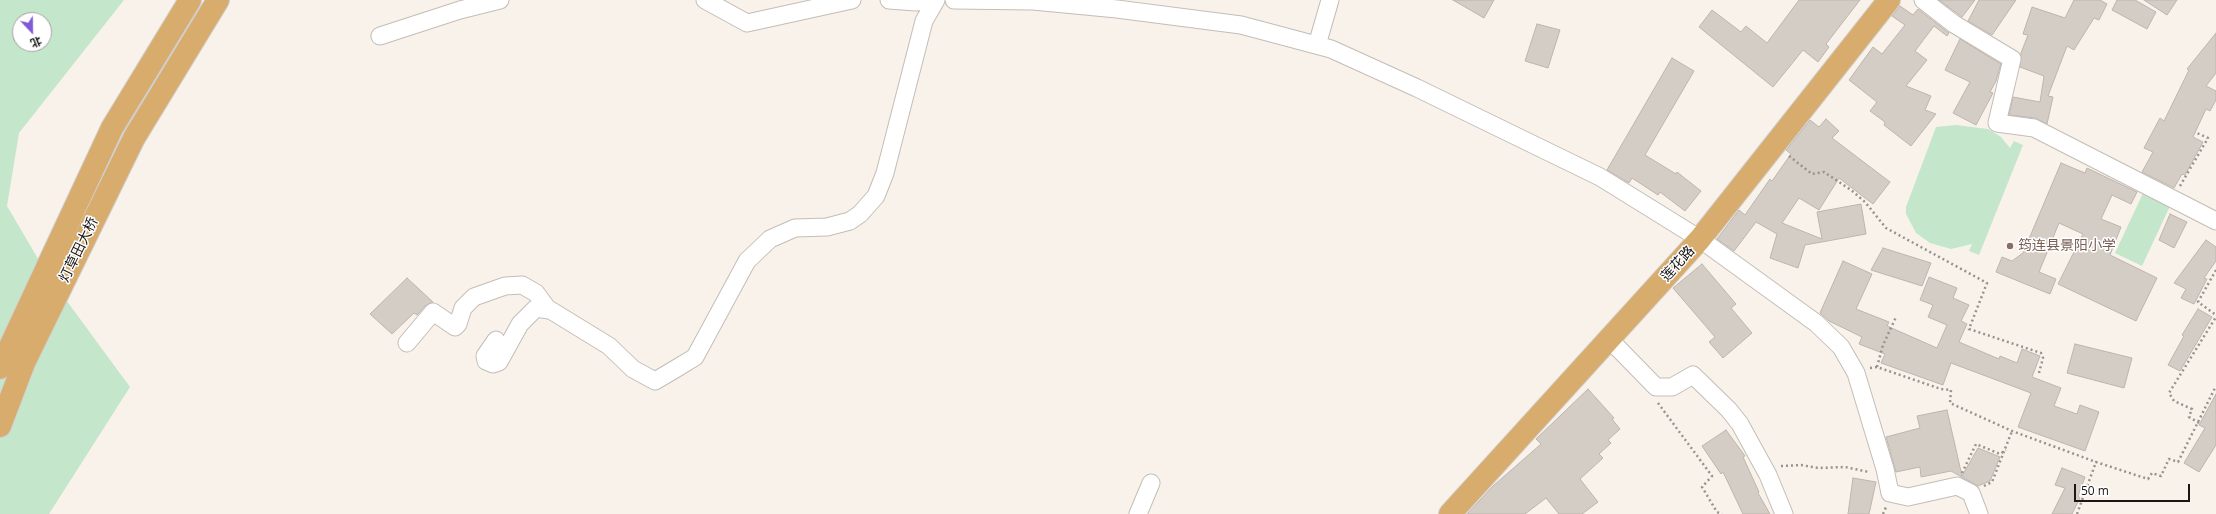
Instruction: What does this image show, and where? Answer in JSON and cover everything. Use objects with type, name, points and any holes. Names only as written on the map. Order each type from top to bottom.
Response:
[{"type":"main road","name":"灯草田大桥","points":[[10,360],[112,128],[190,0]]},
{"type":"main road","name":"灯草田大桥","points":[[10,360],[134,138],[218,0]]},
{"type":"main road","name":"莲花路","points":[[1450,514],[1610,340],[1700,239],[1889,0]]},
{"type":"main road","points":[[0,426],[10,360]]},
{"type":"street","points":[[380,36],[460,10],[500,0]]},
{"type":"street","points":[[705,0],[747,23],[852,0]]},
{"type":"street","points":[[889,0],[916,2],[935,0]]},
{"type":"street","points":[[407,342],[433,312],[455,327],[458,324],[463,308],[474,297],[506,286],[522,285],[536,293],[550,310],[609,346],[633,369],[654,381],[695,357],[747,261],[770,239],[795,228],[827,227],[850,221],[860,214],[876,196],[885,173],[924,21],[935,0]]},
{"type":"street","points":[[954,0],[1033,1],[1117,9],[1241,25],[1317,45],[1331,49],[1417,88],[1600,177],[1700,239],[1828,332],[1841,347],[1856,373],[1885,469],[1890,494],[1908,497],[1964,490],[1979,514]]},
{"type":"street","points":[[1317,45],[1330,0]]},
{"type":"street","points":[[1923,0],[1954,24],[2012,59],[1997,123],[2034,128],[2170,199],[2216,221]]},
{"type":"street","points":[[496,340],[485,356],[486,361],[493,364],[499,362],[520,324],[536,308],[550,310]]},
{"type":"street","points":[[1610,340],[1656,387],[1672,387],[1693,375],[1729,410],[1740,424],[1768,475],[1784,514]]},
{"type":"street","points":[[1138,514],[1151,484]]},
{"type":"path","points":[[2170,199],[2186,177],[2208,138],[2197,133]]},
{"type":"path","points":[[1775,144],[1812,174],[1824,172],[1851,190],[1865,202],[1886,228],[1987,283],[1969,329],[2041,353],[2043,358],[2039,373]]},
{"type":"path","points":[[2199,423],[2189,417],[2192,409],[2174,401],[2169,393],[2216,316],[2198,302],[2216,270]]},
{"type":"path","points":[[1877,367],[1883,345],[1896,317]]},
{"type":"path","points":[[1856,373],[1871,367],[1877,367],[1941,389],[1951,390],[1950,403],[2012,432],[2148,479],[2152,474],[2161,476],[2169,459],[2178,462],[2199,423],[2216,386]]},
{"type":"path","points":[[1656,387],[1657,401],[1712,476],[1702,487],[1717,512],[1722,514]]},
{"type":"path","points":[[1964,490],[1992,482],[2012,432]]},
{"type":"path","points":[[1964,490],[1976,444],[2000,454],[2006,450]]},
{"type":"path","points":[[2077,514],[2096,462]]},
{"type":"path","points":[[1768,475],[1776,473],[1774,466],[1801,465],[1818,468],[1845,467],[1871,472],[1885,469]]},
{"type":"green space","points":[[0,0],[124,0],[19,133],[7,206],[47,274],[130,387],[49,514],[0,514]]},
{"type":"green space","points":[[1956,125],[1988,129],[2001,137],[2010,148],[2014,141],[2023,145],[1979,255],[1969,251],[1972,244],[1951,249],[1930,243],[1916,233],[1906,214],[1906,207],[1936,127]]},
{"type":"green space","points":[[2144,191],[2171,204],[2142,266],[2115,253]]},
{"type":"building","points":[[1453,0],[1494,0],[1484,18]]},
{"type":"building","points":[[1799,0],[1860,0],[1826,44],[1829,47],[1818,62],[1803,50],[1773,87],[1699,27],[1712,10],[1741,32],[1746,26],[1767,43]]},
{"type":"building","points":[[1939,0],[1975,0],[1962,17]]},
{"type":"building","points":[[1979,0],[2016,0],[1992,35],[1968,21]]},
{"type":"building","points":[[2074,0],[2100,0],[2107,4],[2099,20],[2094,18],[2074,50],[2067,46],[2048,96],[2053,97],[2047,124],[2035,118],[2009,115],[2013,97],[2040,102],[2044,76],[2020,67],[2021,53],[2028,35],[2023,34],[2032,7],[2065,18]]},
{"type":"building","points":[[2117,0],[2135,0],[2156,12],[2147,29],[2112,10]]},
{"type":"building","points":[[2144,0],[2177,0],[2167,15]]},
{"type":"building","points":[[1900,6],[1913,15],[1918,9],[1949,33],[1947,36],[1934,26],[1915,51],[1927,60],[1906,86],[1931,96],[1925,110],[1936,114],[1911,146],[1884,125],[1885,122],[1870,111],[1877,102],[1849,80],[1873,47],[1882,54],[1905,25],[1892,16]]},
{"type":"building","points":[[1537,24],[1560,30],[1548,68],[1525,61]]},
{"type":"building","points":[[2216,33],[2216,73],[2206,86],[2216,91],[2216,100],[2210,111],[2206,109],[2193,137],[2203,142],[2185,175],[2182,174],[2174,188],[2142,172],[2153,152],[2144,148],[2160,118],[2164,121],[2189,70],[2187,69]]},
{"type":"building","points":[[1960,39],[2001,64],[1996,81],[1990,92],[1993,93],[1976,125],[1953,113],[1970,82],[1945,70]]},
{"type":"building","points":[[1672,58],[1694,71],[1645,155],[1676,174],[1677,172],[1701,191],[1685,211],[1660,192],[1658,195],[1632,178],[1629,183],[1607,170]]},
{"type":"building","points":[[1826,119],[1839,131],[1832,138],[1890,182],[1873,204],[1839,178],[1819,210],[1799,198],[1782,223],[1822,239],[1817,212],[1861,204],[1866,234],[1805,245],[1798,268],[1770,258],[1777,234],[1756,222],[1734,251],[1717,239],[1739,210],[1745,215],[1770,179],[1772,181],[1791,154],[1786,150],[1810,120],[1819,127]]},
{"type":"building","points":[[2061,163],[2085,173],[2087,168],[2137,192],[2131,204],[2112,195],[2101,219],[2121,227],[2110,255],[2157,278],[2136,321],[2058,284],[2083,234],[2059,223],[2039,272],[2056,279],[2050,294],[1996,272],[2002,257],[2012,261],[2023,253]]},
{"type":"building","points":[[2170,214],[2187,222],[2174,248],[2159,240]]},
{"type":"building","points":[[2206,240],[2216,247],[2216,261],[2204,278],[2207,279],[2194,304],[2181,298],[2186,289],[2174,283]]},
{"type":"building","points":[[1883,248],[1931,263],[1922,286],[1871,270]]},
{"type":"building","points":[[1843,261],[1872,274],[1856,309],[1889,322],[1887,326],[1937,348],[1947,325],[1928,317],[1933,305],[1920,300],[1929,277],[1957,288],[1953,298],[1969,305],[1961,321],[1967,324],[1959,342],[1999,359],[2000,356],[2017,363],[2022,349],[2040,356],[2032,377],[2061,388],[2054,406],[2077,414],[2080,405],[2099,412],[2085,451],[2018,427],[2031,393],[1951,363],[1943,385],[1881,363],[1885,354],[1859,344],[1862,337],[1829,321],[1820,313]]},
{"type":"building","points":[[1702,264],[1736,304],[1731,308],[1752,333],[1723,358],[1709,342],[1715,337],[1673,288]]},
{"type":"building","points":[[407,278],[433,302],[426,305],[417,315],[414,313],[392,334],[370,314]]},
{"type":"building","points":[[2198,309],[2212,317],[2180,371],[2168,365],[2184,336],[2182,335]]},
{"type":"building","points":[[2075,344],[2132,358],[2124,388],[2067,373]]},
{"type":"building","points":[[1588,389],[1614,418],[1612,419],[1620,429],[1608,440],[1611,443],[1599,454],[1603,458],[1580,479],[1598,502],[1582,514],[1559,514],[1546,498],[1525,514],[1467,514],[1493,486],[1541,444],[1536,439]]},
{"type":"building","points":[[2216,394],[2216,445],[2199,472],[2184,463],[2205,428],[2199,425]]},
{"type":"building","points":[[1947,410],[1962,476],[1978,448],[2000,457],[1990,481],[1978,486],[1951,471],[1921,477],[1920,467],[1896,472],[1886,437],[1920,428],[1917,416]]},
{"type":"building","points":[[1726,430],[1745,456],[1743,457],[1759,492],[1758,493],[1770,514],[1743,514],[1723,472],[1721,474],[1702,446]]},
{"type":"building","points":[[2062,468],[2085,477],[2078,496],[2080,498],[2072,514],[2052,514],[2065,488],[2055,485]]},
{"type":"building","points":[[1853,478],[1876,482],[1869,514],[1848,514]]},
{"type":"place","name":"筠连县景阳小学","points":[[2010,246]]}]
